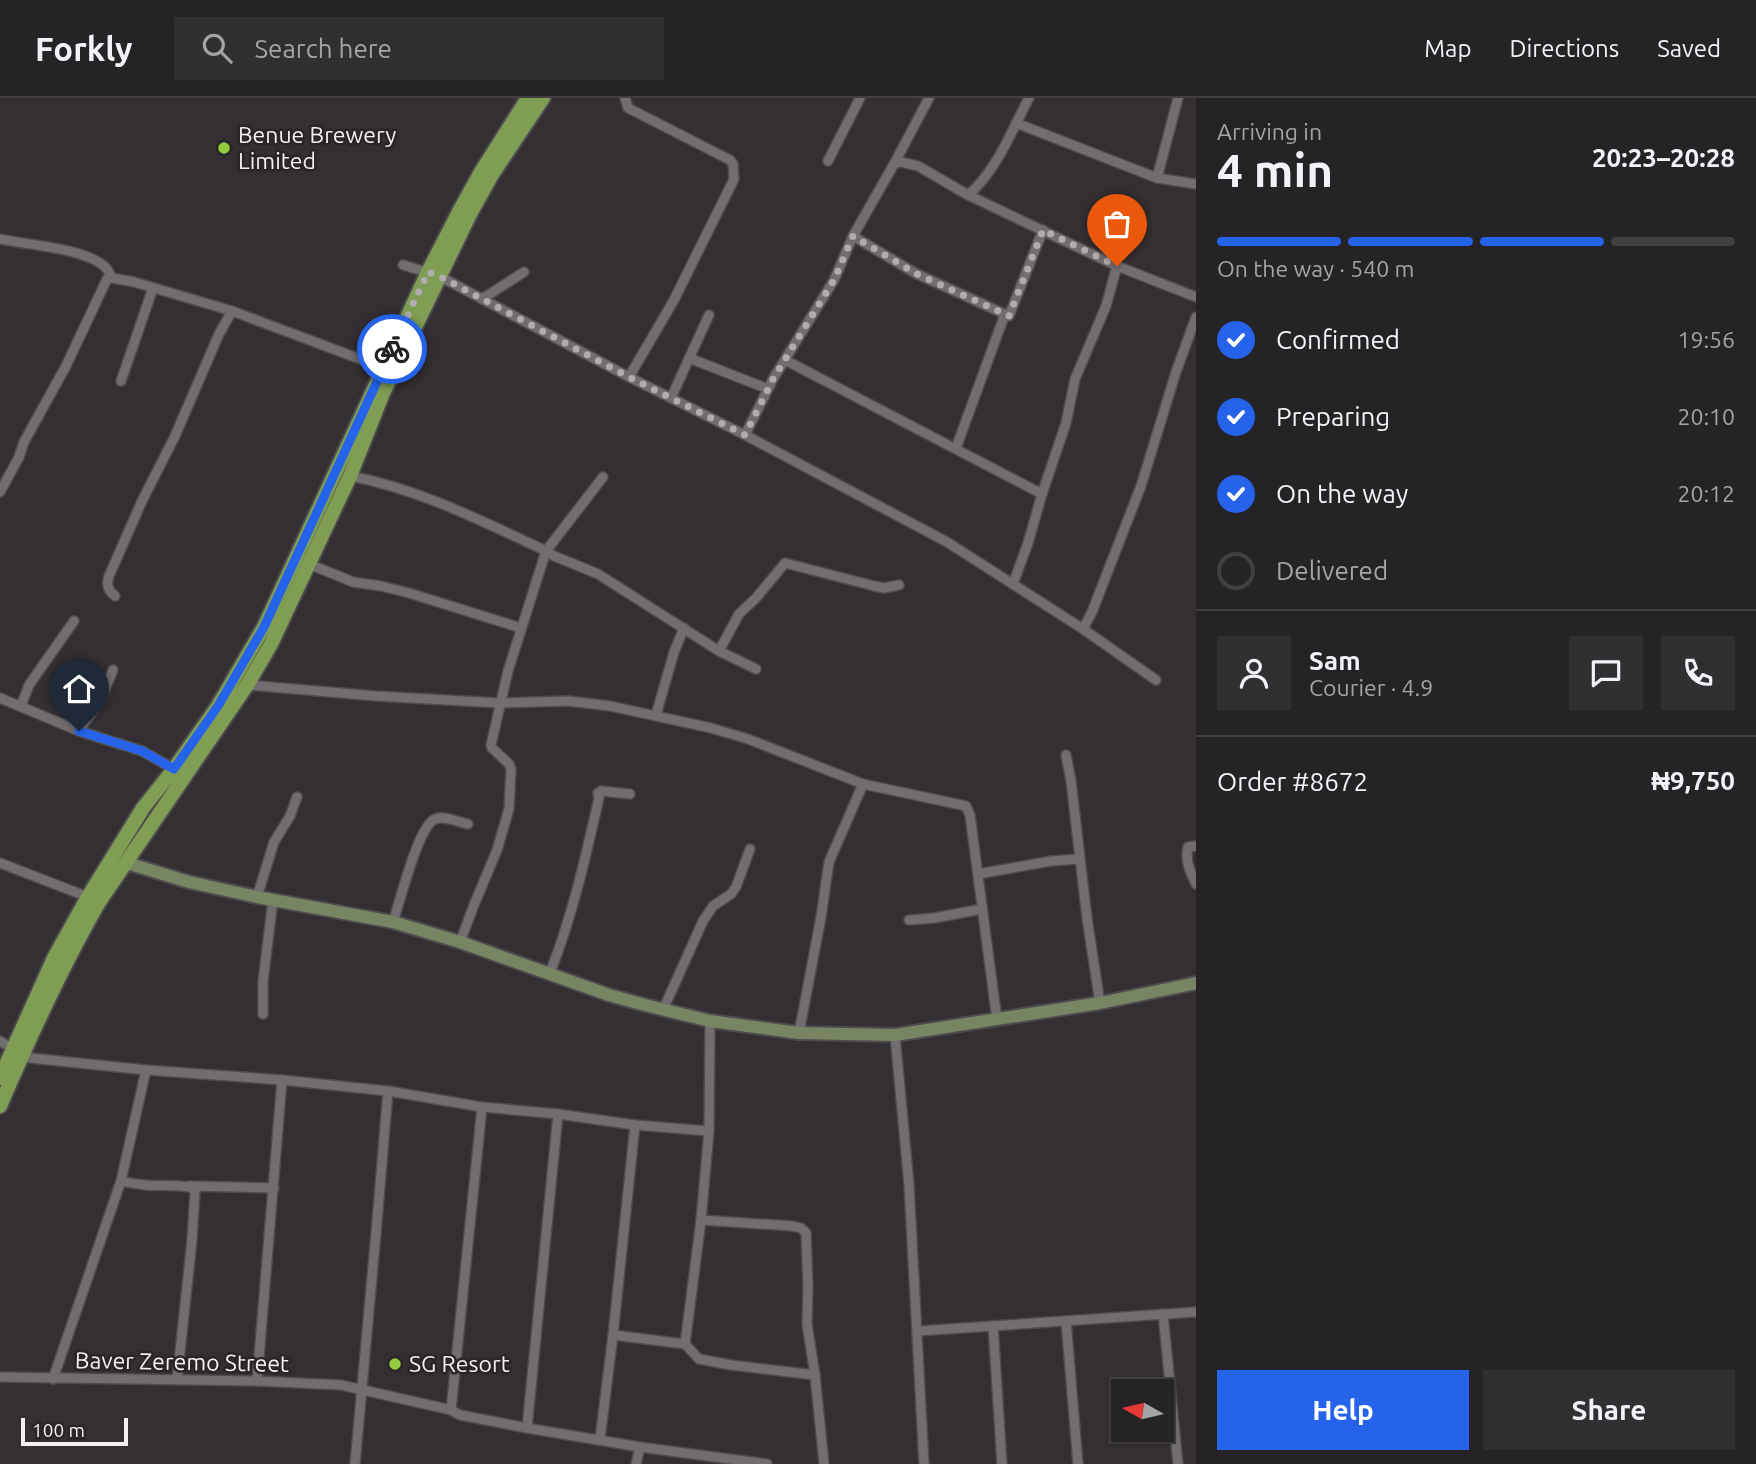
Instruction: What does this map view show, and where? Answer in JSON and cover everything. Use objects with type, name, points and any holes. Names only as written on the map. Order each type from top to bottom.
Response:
[{"type":"main road","points":[[0,1106],[11,1049],[65,963],[99,902],[247,685],[271,644],[350,476],[433,274],[476,181],[528,98]]},
{"type":"main road","points":[[0,1078],[54,958],[88,898],[143,808],[218,706],[264,627],[384,368],[433,274],[491,176],[543,98]]},
{"type":"street","points":[[625,98],[628,108],[730,160],[733,164],[734,179],[674,300],[629,377]]},
{"type":"street","points":[[828,161],[860,98]]},
{"type":"street","points":[[919,98],[921,114]]},
{"type":"street","points":[[745,435],[761,401],[834,280],[853,236],[929,98]]},
{"type":"street","points":[[968,195],[986,178],[1000,156],[1029,98]]},
{"type":"street","points":[[1157,178],[1176,99]]},
{"type":"street","points":[[1016,123],[1157,178],[1196,184]]},
{"type":"street","points":[[894,164],[901,162],[918,166],[968,195],[1117,266],[1196,297]]},
{"type":"street","points":[[853,236],[915,273],[1009,316],[1043,230]]},
{"type":"street","points":[[0,239],[71,251],[106,268],[112,278]]},
{"type":"street","points":[[403,265],[433,274],[947,542],[1083,629],[1156,680]]},
{"type":"street","points":[[1013,584],[1066,423],[1075,379],[1106,306],[1117,266]]},
{"type":"street","points":[[482,299],[524,272]]},
{"type":"street","points":[[0,492],[107,279],[153,288],[232,311],[384,368]]},
{"type":"street","points":[[121,381],[153,288]]},
{"type":"street","points":[[115,596],[108,588],[109,576],[142,501],[175,436],[219,334],[232,311]]},
{"type":"street","points":[[956,448],[1005,314]]},
{"type":"street","points":[[670,398],[709,315]]},
{"type":"street","points":[[1083,629],[1093,612],[1141,486],[1196,317]]},
{"type":"street","points":[[689,358],[763,387]]},
{"type":"street","points":[[785,360],[1042,494]]},
{"type":"street","points":[[350,476],[429,498],[598,574],[719,651],[756,669]]},
{"type":"street","points":[[460,942],[497,850],[509,809],[511,769],[491,745],[499,703],[521,628],[546,551],[603,477]]},
{"type":"street","points":[[719,651],[739,614],[785,563],[884,588],[899,585]]},
{"type":"street","points":[[309,564],[353,582],[400,591],[521,628]]},
{"type":"street","points":[[21,706],[29,685],[74,621]]},
{"type":"street","points":[[656,715],[674,652],[684,628]]},
{"type":"street","points":[[79,731],[101,699],[113,670]]},
{"type":"street","points":[[247,685],[499,703],[568,701],[610,706],[748,739],[863,784],[966,806],[970,815],[997,1020]]},
{"type":"street","points":[[0,698],[79,731],[142,751],[174,769]]},
{"type":"street","points":[[1066,755],[1100,1003]]},
{"type":"street","points":[[799,1033],[829,862],[863,784]]},
{"type":"street","points":[[550,973],[580,884],[599,798],[597,793],[601,791],[630,794]]},
{"type":"street","points":[[257,897],[274,842],[290,816],[297,797]]},
{"type":"street","points":[[393,922],[416,847],[425,828],[438,818],[468,824]]},
{"type":"street","points":[[1196,846],[1188,847],[1186,863],[1196,884]]},
{"type":"street","points":[[663,1010],[712,906],[731,894],[736,887],[750,849]]},
{"type":"street","points":[[978,874],[1051,861],[1079,859]]},
{"type":"street","points":[[0,863],[88,898]]},
{"type":"street","points":[[127,863],[189,882],[393,922],[460,942],[609,995],[663,1010],[710,1021],[799,1033],[895,1035],[1100,1003],[1196,983]]},
{"type":"street","points":[[262,1014],[263,981],[273,900]]},
{"type":"street","points":[[909,920],[982,909]]},
{"type":"street","points":[[685,1343],[709,1131],[710,1021]]},
{"type":"street","points":[[895,1035],[909,1185],[924,1464]]},
{"type":"street","points":[[11,1049],[146,1070],[387,1091],[482,1107],[709,1131]]},
{"type":"street","points":[[53,1379],[121,1181],[146,1070]]},
{"type":"street","points":[[257,1381],[282,1080]]},
{"type":"street","points":[[355,1464],[387,1091]]},
{"type":"street","points":[[451,1410],[482,1107]]},
{"type":"street","points":[[527,1428],[558,1114]]},
{"type":"street","points":[[600,1439],[635,1125]]},
{"type":"street","points":[[121,1181],[147,1185],[274,1188]]},
{"type":"street","points":[[177,1380],[195,1204],[195,1191],[190,1186]]},
{"type":"street","points":[[701,1220],[792,1226],[805,1230],[807,1324],[824,1464]]},
{"type":"street","points":[[918,1331],[1196,1312]]},
{"type":"street","points":[[1163,1314],[1178,1464]]},
{"type":"street","points":[[1066,1321],[1078,1464]]},
{"type":"street","points":[[993,1326],[1002,1464]]},
{"type":"street","points":[[613,1335],[685,1343],[699,1359],[815,1375]]},
{"type":"street","name":"Baver Zeremo Street","points":[[0,1377],[341,1385],[451,1410],[460,1415],[527,1428],[767,1464]]},
{"type":"street","points":[[636,1464],[640,1447]]},
{"type":"way so far","points":[[392,349],[428,272],[745,435],[773,379],[834,280],[853,236],[915,273],[1009,316],[1043,230],[1117,266]]},
{"type":"place","name":"Benue Brewery Limited","points":[[224,148]]},
{"type":"place","name":"SG Resort","points":[[395,1364]]},
{"type":"route","points":[[79,731],[142,751],[174,769],[218,706],[264,627],[392,349]]}]
